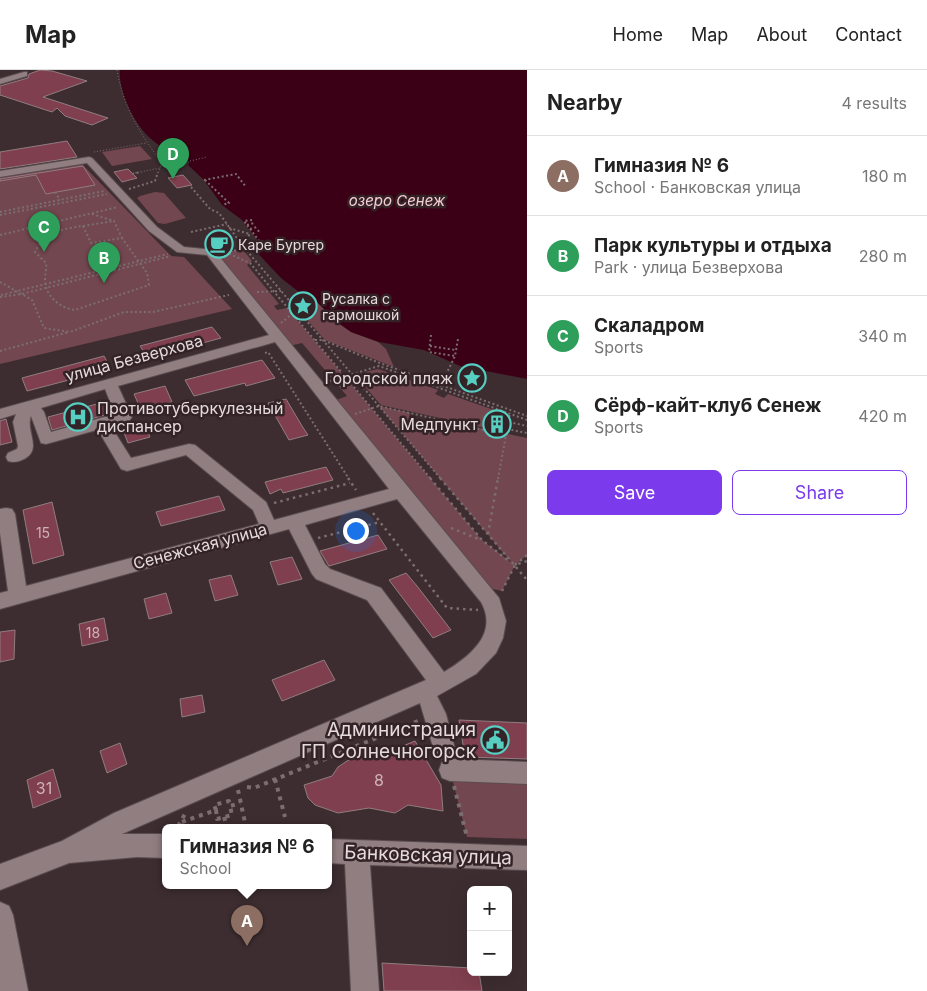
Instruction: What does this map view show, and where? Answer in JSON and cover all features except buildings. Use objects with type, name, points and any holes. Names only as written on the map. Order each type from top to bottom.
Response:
[{"type":"street","points":[[0,82],[24,74],[9,70]]},
{"type":"street","points":[[0,174],[90,160],[116,191],[153,229],[182,250],[210,252],[496,608],[497,626],[495,636],[486,652],[477,662],[433,688],[122,821],[69,851],[0,876]]},
{"type":"street","name":"улица Безверхова","points":[[0,414],[275,333]]},
{"type":"street","points":[[14,457],[24,452],[26,446],[21,422],[27,406],[37,412],[46,439],[124,417],[110,383]]},
{"type":"street","points":[[109,435],[128,465],[189,449],[260,506],[269,528]]},
{"type":"street","name":"Сенежская улица","points":[[9,598],[401,492]]},
{"type":"street","points":[[6,514],[9,598]]},
{"type":"street","points":[[294,521],[318,569],[323,574],[374,594],[433,688],[435,714],[447,759],[527,772]]},
{"type":"street","points":[[69,851],[137,845],[162,836]]},
{"type":"street","name":"Банковская улица","points":[[332,851],[527,858]]},
{"type":"street","points":[[357,853],[365,991]]},
{"type":"street","points":[[0,915],[14,991]]},
{"type":"path","points":[[0,215],[62,203],[154,181],[162,163],[146,144],[120,92],[117,70]]},
{"type":"path","points":[[190,161],[207,157]]},
{"type":"path","points":[[132,174],[160,168]]},
{"type":"path","points":[[222,205],[229,203],[205,180],[236,174],[246,187]]},
{"type":"path","points":[[243,188],[250,186]]},
{"type":"path","points":[[191,187],[210,209],[219,213],[241,244],[281,292],[527,580]]},
{"type":"path","points":[[0,212],[116,191]]},
{"type":"path","points":[[55,192],[62,203]]},
{"type":"path","points":[[0,234],[129,204]]},
{"type":"path","points":[[91,213],[114,221],[124,245],[149,276],[149,285],[75,310],[62,308],[52,298],[46,288],[47,265],[44,259],[35,252],[36,249],[48,236],[57,230],[114,221]]},
{"type":"path","points":[[252,220],[244,221],[260,242],[266,240]]},
{"type":"path","points":[[247,225],[254,223]]},
{"type":"path","points":[[191,232],[227,224]]},
{"type":"path","points":[[84,226],[91,243],[122,238]]},
{"type":"path","points":[[250,229],[257,227]]},
{"type":"path","points":[[230,228],[252,233],[259,232]]},
{"type":"path","points":[[241,244],[252,233]]},
{"type":"path","points":[[246,250],[222,251],[250,264],[482,540],[515,565]]},
{"type":"path","points":[[0,296],[22,294],[170,255]]},
{"type":"path","points":[[0,296],[139,263]]},
{"type":"path","points":[[0,282],[32,300],[44,328],[70,332]]},
{"type":"path","points":[[0,351],[90,326],[124,312],[153,312],[241,292],[281,292]]},
{"type":"path","points":[[275,333],[297,310]]},
{"type":"path","points":[[431,335],[429,352],[455,356]]},
{"type":"path","points":[[440,387],[455,356],[458,338]]},
{"type":"path","points":[[314,340],[323,340],[440,387]]},
{"type":"path","points":[[430,346],[456,350]]},
{"type":"path","points":[[268,352],[350,484],[447,608],[496,608],[515,565],[527,555]]},
{"type":"path","points":[[377,362],[379,366]]},
{"type":"path","points":[[316,384],[379,366],[510,412],[527,420]]},
{"type":"path","points":[[342,418],[379,406],[506,435]]},
{"type":"path","points":[[510,412],[527,416]]},
{"type":"path","points":[[488,534],[510,412]]},
{"type":"path","points":[[508,422],[527,426]]},
{"type":"path","points":[[507,428],[527,433]]},
{"type":"path","points":[[260,506],[350,484]]},
{"type":"path","points":[[304,542],[380,522]]},
{"type":"path","points":[[515,565],[527,561]]},
{"type":"path","points":[[245,786],[254,788],[435,714]]},
{"type":"path","points":[[447,759],[467,837]]},
{"type":"path","points":[[275,779],[285,816]]},
{"type":"path","points":[[236,784],[245,824]]},
{"type":"path","points":[[229,801],[232,815],[217,819],[216,810],[214,805],[229,801]]},
{"type":"path","points":[[230,806],[241,803]]},
{"type":"path","points":[[179,824],[188,809]]},
{"type":"path","points":[[189,824],[216,810]]},
{"type":"path","points":[[224,817],[226,824]]},
{"type":"shaded area","points":[[140,146],[152,159],[112,166],[102,152]]},
{"type":"shaded area","points":[[81,163],[171,256],[184,257],[232,309],[0,364],[0,177]]},
{"type":"shaded area","points":[[155,192],[164,193],[186,218],[165,224],[158,223],[137,198]]},
{"type":"shaded area","points":[[214,251],[244,251],[252,261],[247,265],[279,304],[274,306],[277,310],[287,308],[482,540],[512,563],[379,406],[410,413],[409,418],[445,427],[447,421],[527,438],[527,555],[515,565],[502,591],[493,589],[484,583],[336,400],[347,396],[302,343],[289,346]]},
{"type":"shaded area","points":[[299,292],[316,301],[337,322],[351,332],[378,342],[386,349],[394,367],[325,340],[302,314],[311,308]]},
{"type":"shaded area","points":[[378,369],[438,390],[435,394],[444,398],[448,394],[494,410],[490,429],[381,405],[360,381],[370,378],[365,372]]},
{"type":"shaded area","points":[[450,770],[527,773],[527,839],[467,837]]},
{"type":"water","name":"озеро Сенеж","points":[[120,70],[527,70],[527,379],[460,366],[424,350],[379,342],[351,332],[337,322],[316,301],[299,292],[281,278],[249,244],[259,242],[242,220],[222,205],[204,180],[188,165],[190,162],[160,146],[142,129],[130,111],[122,90]]},
{"type":"place","name":"Сёрф-кайт-клуб Сенеж","points":[[173,179]]},
{"type":"place","name":"Каре Бургер","points":[[219,244]]},
{"type":"place","name":"Скаладром","points":[[44,252]]},
{"type":"place","name":"Парк культуры и отдыха","points":[[104,283]]},
{"type":"place","name":"Русалка с гармошкой","points":[[303,306]]},
{"type":"place","name":"Городской пляж","points":[[472,378]]},
{"type":"place","name":"Противотуберкулезный диспансер","points":[[78,417]]},
{"type":"place","name":"Медпункт","points":[[497,424]]},
{"type":"place","name":"Администрация ГП Солнечногорск","points":[[495,740]]},
{"type":"place","name":"Гимназия № 6","points":[[247,946]]}]
